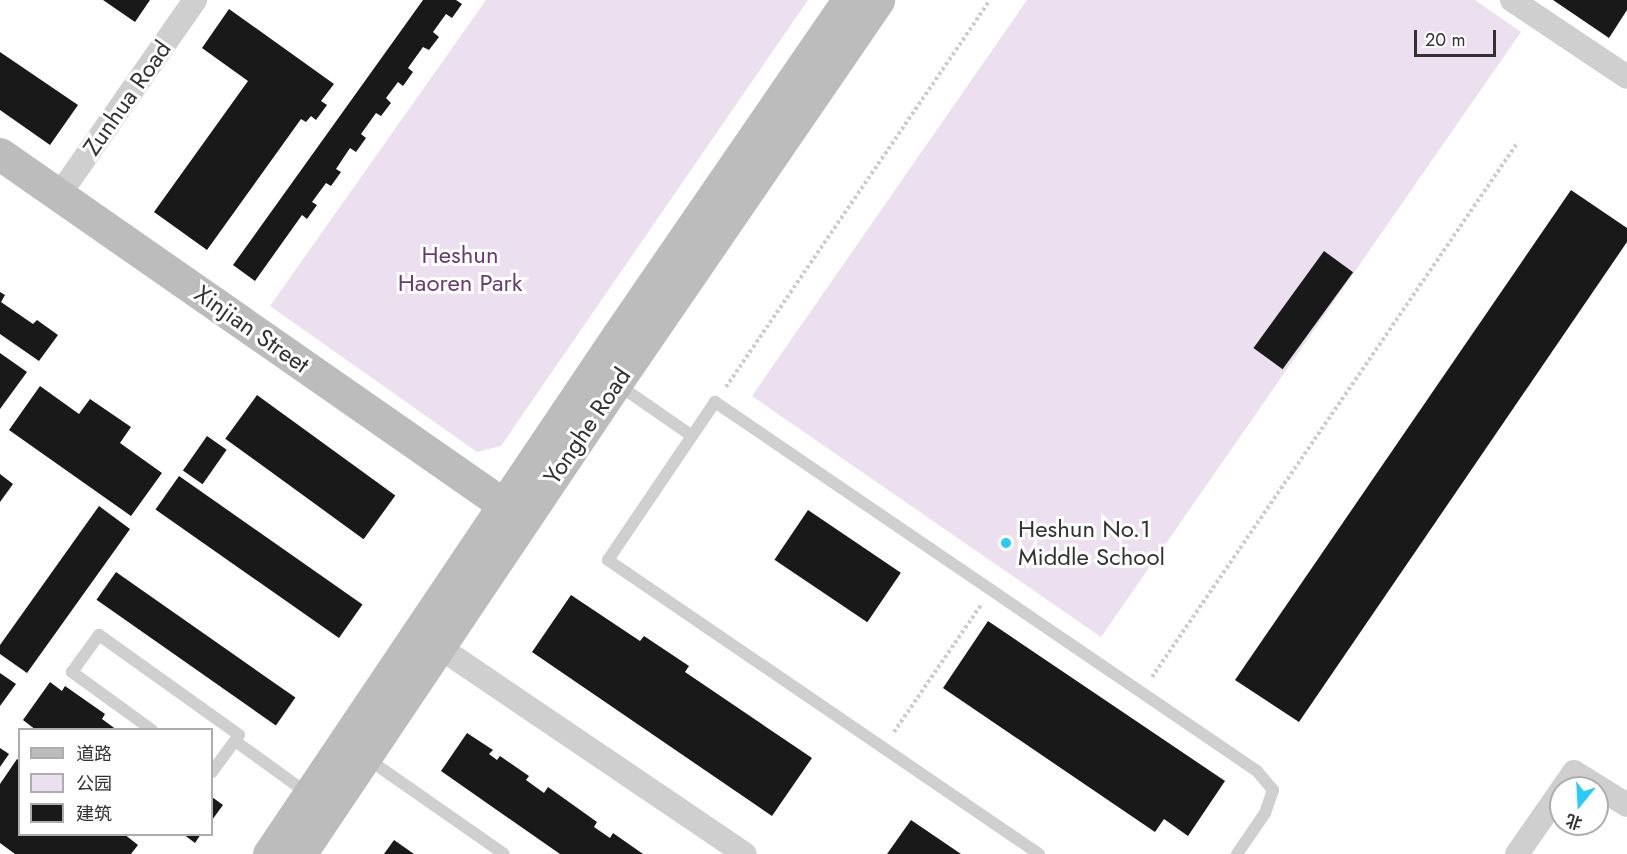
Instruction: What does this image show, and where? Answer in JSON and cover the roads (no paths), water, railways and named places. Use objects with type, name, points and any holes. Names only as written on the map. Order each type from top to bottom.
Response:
[{"type":"main road","name":"Yonghe Road","points":[[269,854],[848,0]]},
{"type":"main road","name":"Yonghe Road","points":[[300,854],[616,383],[878,0]]},
{"type":"main road","name":"Xinjian Street","points":[[0,154],[504,505]]},
{"type":"street","name":"Zunhua Road","points":[[59,195],[195,0]]},
{"type":"street","points":[[1512,0],[1627,77]]},
{"type":"street","points":[[439,647],[745,854]]},
{"type":"street","points":[[1609,794],[1627,805]]},
{"type":"street","points":[[1517,854],[1549,808]]},
{"type":"lane","points":[[616,383],[692,436]]},
{"type":"lane","points":[[1039,854],[608,560],[715,402],[1257,771],[1273,790],[1265,813],[1237,854]]},
{"type":"lane","points":[[151,728],[72,672],[99,635],[239,735],[213,771]]},
{"type":"lane","points":[[235,741],[309,795]]},
{"type":"lane","points":[[365,757],[504,854]]},
{"type":"place","name":"Heshun No.1 Middle School","points":[[1006,543]]},
{"type":"park label","name":"Heshun Haoren Park","points":[[460,269]]}]
